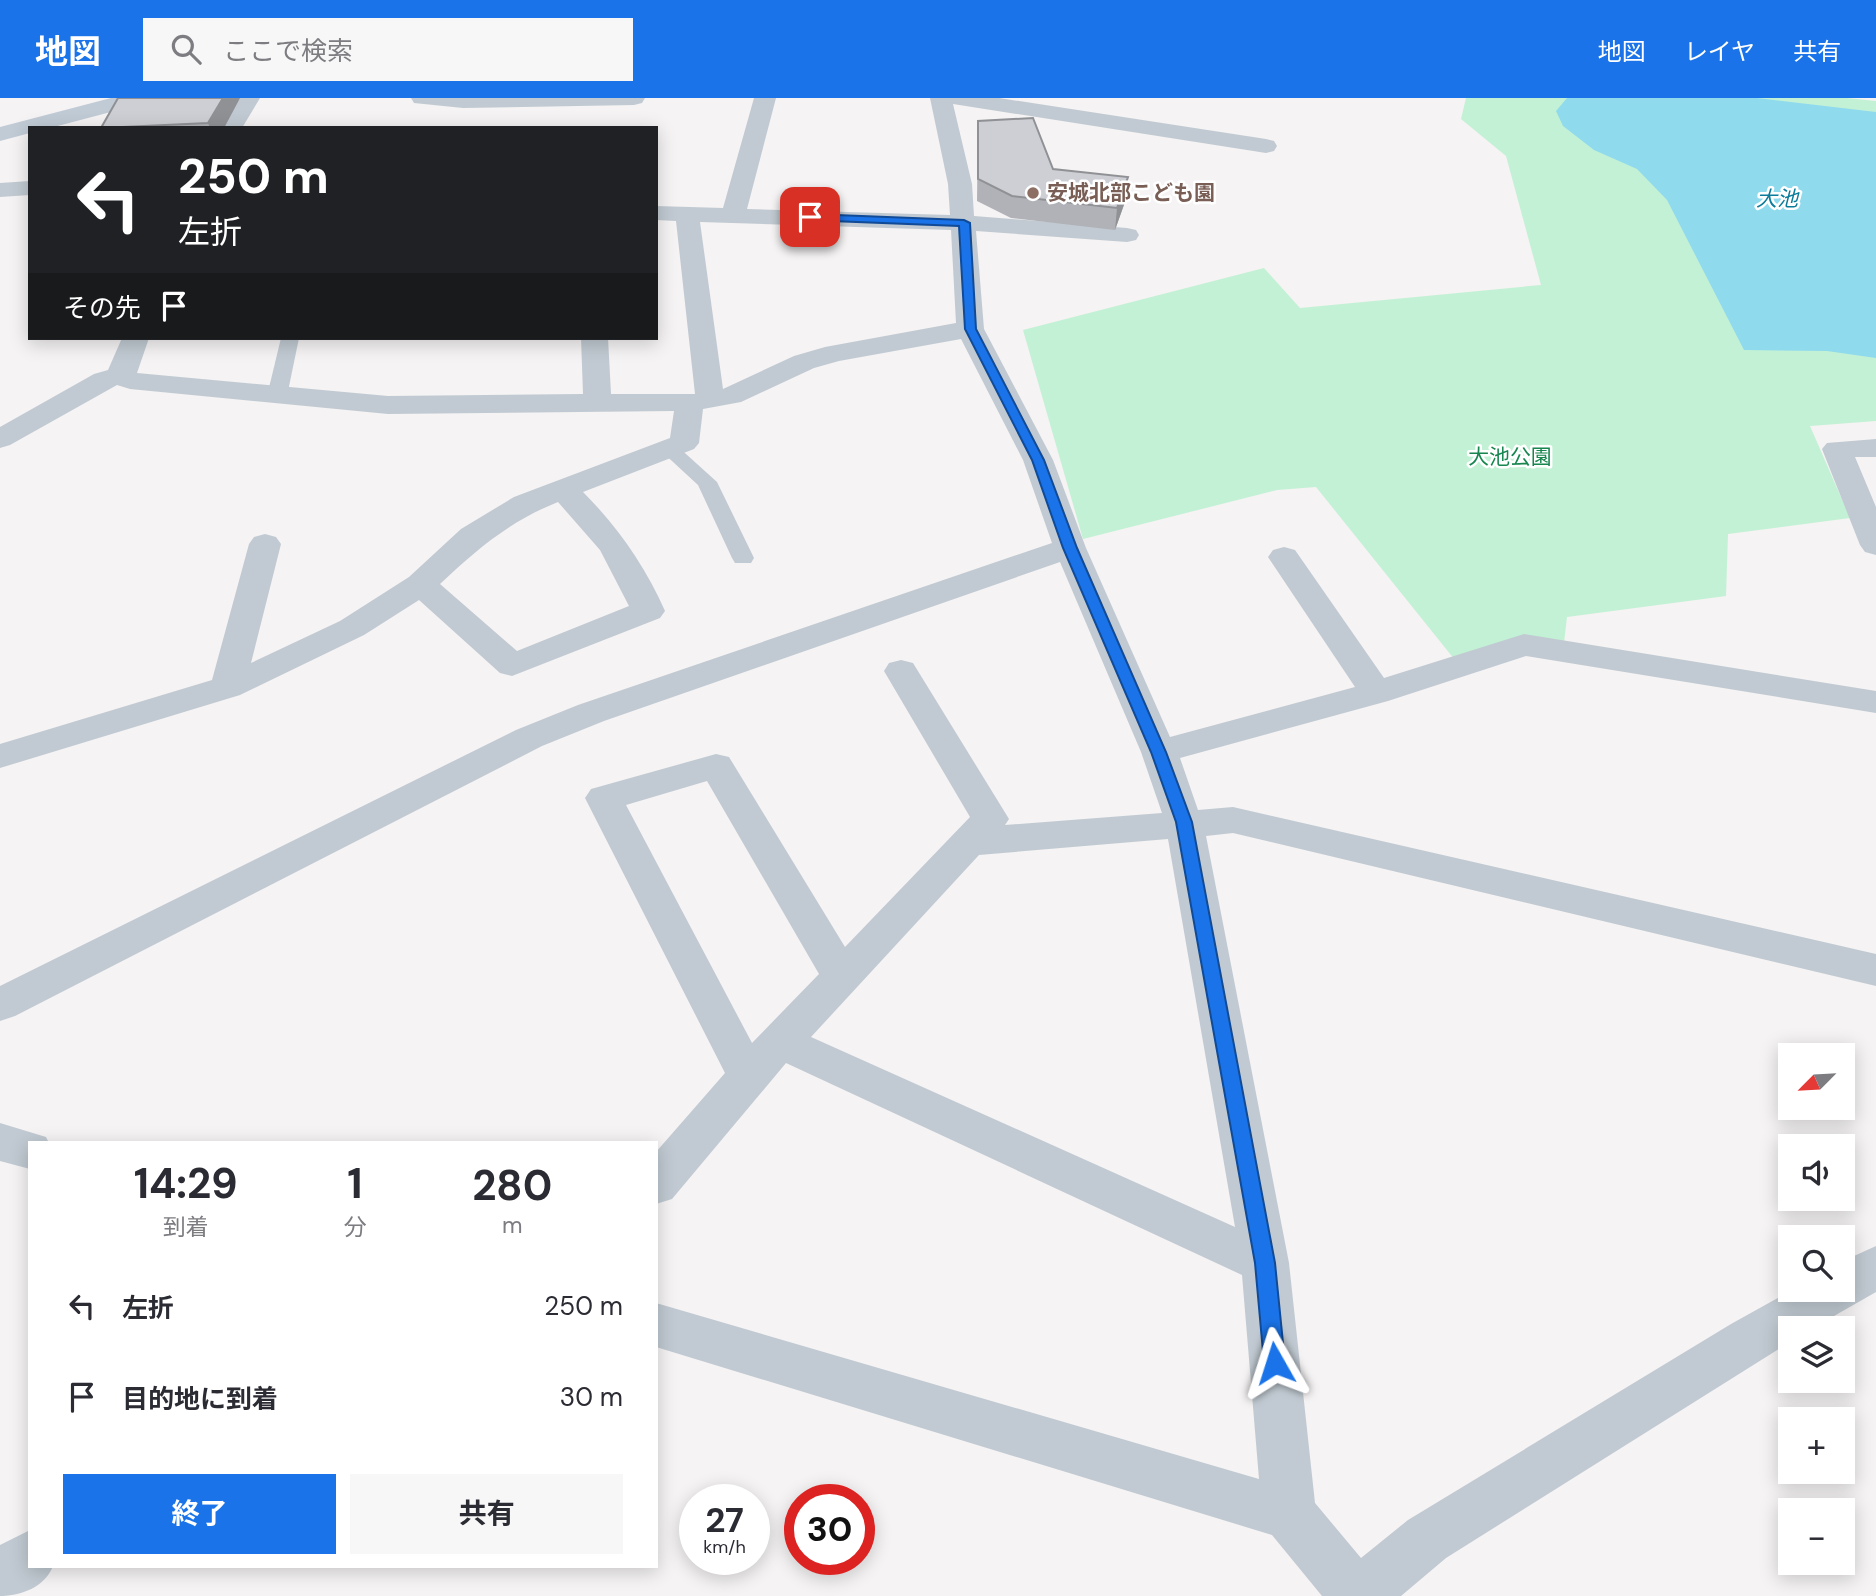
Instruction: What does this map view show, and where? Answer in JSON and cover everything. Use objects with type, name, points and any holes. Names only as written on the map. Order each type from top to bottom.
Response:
[{"type":"street","points":[[30,126],[137,98]]},
{"type":"street","points":[[232,126],[249,98]]},
{"type":"street","points":[[422,98],[463,101],[634,98]]},
{"type":"street","points":[[733,214],[765,98]]},
{"type":"street","points":[[941,98],[960,184],[970,329],[1038,460],[1070,548],[1159,752],[1184,822],[1265,1263],[1289,1514]]},
{"type":"street","points":[[956,98],[1266,146]]},
{"type":"street","points":[[1130,125],[1145,107]]},
{"type":"street","points":[[0,134],[28,127]]},
{"type":"street","points":[[0,190],[28,188]]},
{"type":"street","points":[[658,213],[964,223],[1127,235]]},
{"type":"street","points":[[0,756],[228,687],[289,660],[352,628],[421,584],[472,536],[525,504],[684,443],[700,402],[687,213]]},
{"type":"street","points":[[0,439],[104,380],[120,375],[130,381],[388,405],[700,402],[731,396],[804,362],[835,353],[970,329]]},
{"type":"street","points":[[120,375],[134,340]]},
{"type":"street","points":[[595,340],[597,402]]},
{"type":"street","points":[[1876,448],[1837,449],[1876,545]]},
{"type":"street","points":[[421,584],[512,666],[648,611],[635,579],[601,527],[562,489]]},
{"type":"street","points":[[228,687],[265,544]]},
{"type":"street","points":[[0,1005],[529,738],[604,709],[1070,548]]},
{"type":"street","points":[[1284,557],[1376,693]]},
{"type":"street","points":[[1159,752],[1376,693],[1524,645],[1876,702]]},
{"type":"street","points":[[658,1183],[747,1076],[843,978],[990,819],[901,671]]},
{"type":"street","points":[[747,1076],[604,798],[716,766],[843,978]]},
{"type":"street","points":[[968,842],[1233,820],[1876,970]]},
{"type":"street","points":[[781,1042],[1265,1263]]},
{"type":"street","points":[[0,1142],[28,1149]]},
{"type":"street","points":[[1855,1279],[1876,1267]]},
{"type":"street","points":[[658,1326],[1289,1514],[1357,1596],[1427,1539],[1748,1340],[1815,1302]]},
{"type":"street","points":[[0,1577],[28,1558]]},
{"type":"lane","points":[[277,396],[290,340]]},
{"type":"lane","points":[[669,449],[707,482],[743,558]]},
{"type":"green space","name":"大池公園","points":[[1466,98],[1847,98],[1876,101],[1876,421],[1810,426],[1850,518],[1728,534],[1726,596],[1567,617],[1564,643],[1463,670],[1316,487],[1277,490],[1083,539],[1023,330],[1264,268],[1300,308],[1541,285],[1506,156],[1461,119]]},
{"type":"water","name":"大池","points":[[1567,98],[1757,98],[1876,112],[1876,358],[1827,351],[1744,350],[1667,200],[1637,169],[1594,150],[1563,126],[1556,111]]},
{"type":"building","points":[[118,98],[223,98],[208,123],[102,126]]},
{"type":"building","points":[[1033,118],[1053,169],[1128,177],[1117,208],[1012,196],[978,179],[978,121]]},
{"type":"place","name":"安城北部こども園","points":[[1033,193]]},
{"type":"route","points":[[810,217],[964,223],[970,329],[1038,460],[1070,548],[1159,752],[1184,822],[1265,1263],[1275,1363]]}]
